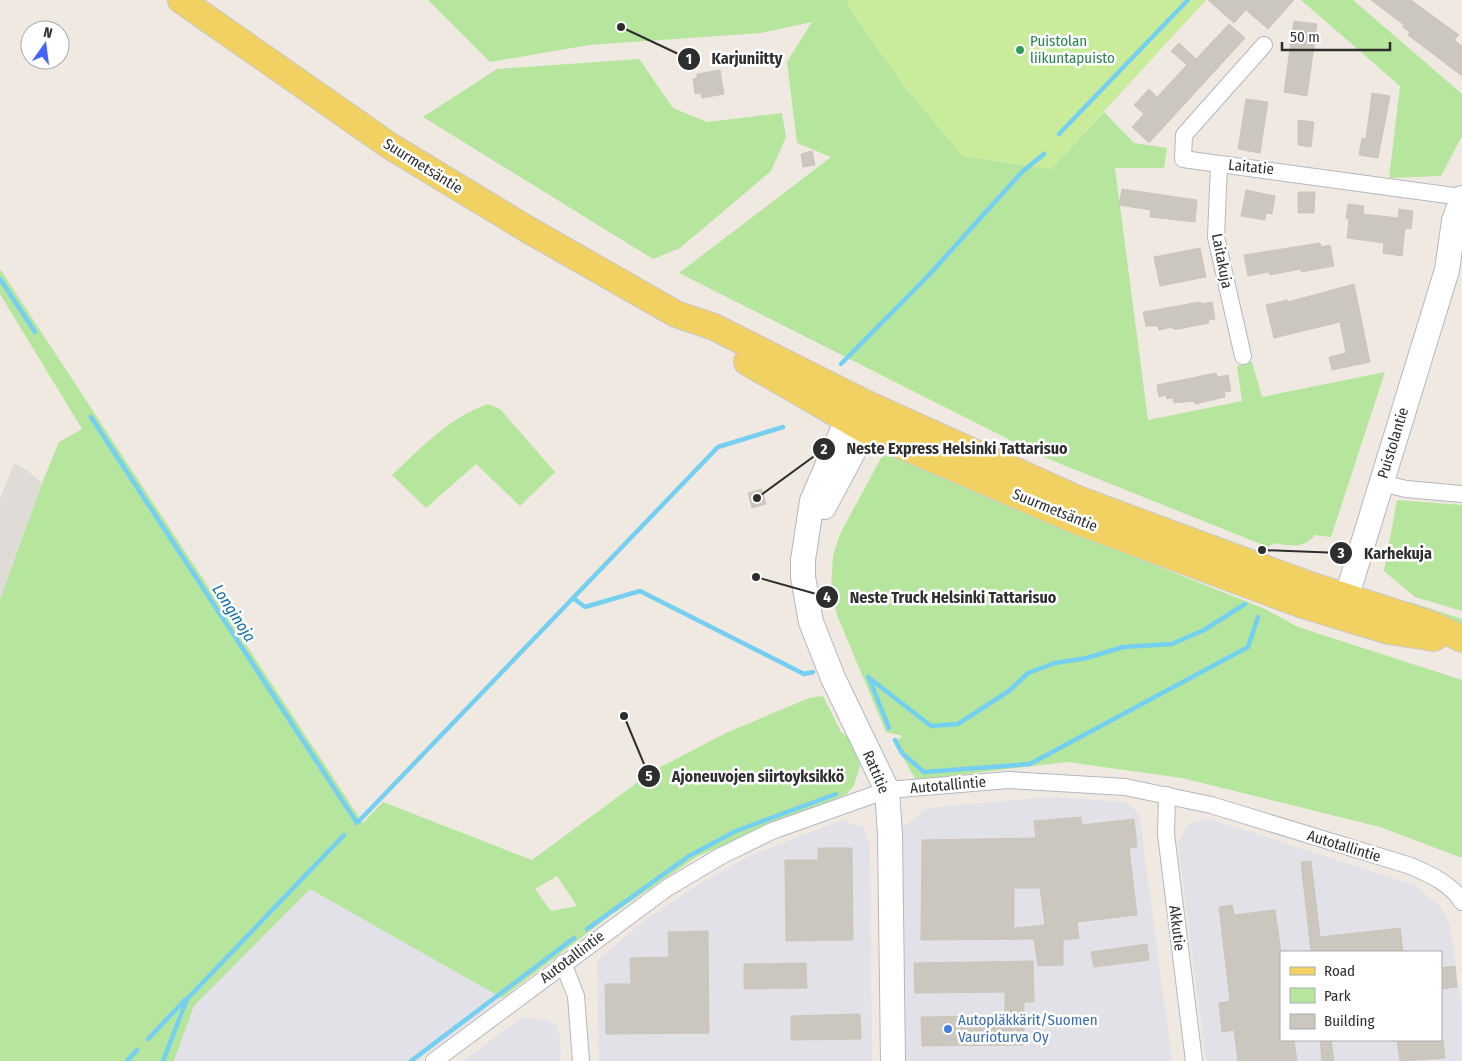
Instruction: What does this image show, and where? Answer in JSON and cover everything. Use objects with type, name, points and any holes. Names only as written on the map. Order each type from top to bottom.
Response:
[{"type":"main road","name":"Suurmetsäntie","points":[[181,0],[390,146],[527,229],[676,314],[706,338],[859,418],[1307,584],[1344,607],[1422,621],[1462,640]]},
{"type":"street","name":"Laitatie","points":[[1264,45],[1184,136],[1183,159],[1462,197]]},
{"type":"street","name":"Laitakuja","points":[[1219,164],[1216,237],[1243,356]]},
{"type":"street","name":"Puistolantie","points":[[1344,607],[1447,270],[1454,220],[1462,197]]},
{"type":"street","name":"Puistolantie","points":[[1447,270],[1462,244]]},
{"type":"street","name":"Rattitie","points":[[859,418],[812,501],[810,526],[804,548],[803,577],[811,622],[833,678],[887,790],[890,835],[893,1061]]},
{"type":"street","points":[[1381,483],[1406,489],[1462,494]]},
{"type":"street","name":"Autotallintie","points":[[434,1061],[563,963],[667,888],[721,856],[772,831],[887,790],[1009,780],[1034,780],[1125,787],[1211,805],[1411,866],[1436,878],[1461,899]]},
{"type":"street","name":"Akkutie","points":[[1167,795],[1166,834],[1194,1061]]},
{"type":"street","points":[[563,963],[576,996],[581,1061]]},
{"type":"shaded area","points":[[14,463],[28,471],[42,483],[0,599],[0,499]]},
{"type":"shaded area","points":[[1048,797],[1126,802],[1139,814],[1172,1061],[904,1061],[899,830],[928,808]]},
{"type":"shaded area","points":[[1207,818],[1414,885],[1440,906],[1450,925],[1462,1012],[1462,1061],[1206,1061],[1178,842],[1188,825]]},
{"type":"shaded area","points":[[842,820],[864,828],[870,846],[872,1061],[599,1061],[597,961],[641,923],[691,889],[749,856]]},
{"type":"shaded area","points":[[310,889],[502,998],[416,1061],[174,1061],[194,1006]]},
{"type":"shaded area","points":[[523,1017],[546,1020],[556,1025],[560,1037],[561,1061],[463,1061]]},
{"type":"green space","points":[[428,0],[847,0],[852,12],[905,87],[963,156],[1051,169],[1104,112],[1134,143],[1167,148],[1164,168],[1115,168],[1148,420],[1242,401],[1237,366],[1252,362],[1262,397],[1385,372],[1331,537],[1315,535],[1306,543],[1291,545],[1274,543],[1268,547],[1046,458],[679,273],[831,157],[797,143],[787,62],[812,22],[761,33],[589,45],[490,62]]},
{"type":"green space","name":"Puistolan liikuntapuisto","points":[[847,0],[1206,0],[1051,169],[963,156],[905,87],[852,12]]},
{"type":"green space","points":[[1301,0],[1353,0],[1462,94],[1462,136],[1441,176],[1389,178],[1400,86]]},
{"type":"green space","points":[[639,59],[673,108],[707,122],[782,113],[786,137],[771,171],[680,248],[653,259],[423,117],[497,69]]},
{"type":"green space","points":[[0,269],[363,823],[383,802],[532,860],[653,771],[726,733],[809,698],[823,696],[841,732],[851,739],[860,766],[854,785],[847,794],[698,856],[611,915],[502,998],[310,889],[194,1006],[174,1061],[0,1061],[0,599],[59,442],[82,429],[0,294]],"holes":[[[557,876],[577,906],[551,911],[535,889]]]},
{"type":"green space","points":[[488,404],[500,409],[555,472],[520,506],[476,464],[426,508],[392,475],[425,444],[449,425]]},
{"type":"green space","points":[[886,453],[1016,510],[1263,608],[1298,627],[1462,680],[1462,858],[1380,827],[1182,778],[1067,762],[916,780],[894,742],[903,736],[886,732],[837,615],[831,589],[833,556],[840,534],[881,458]]},
{"type":"green space","points":[[1397,500],[1462,505],[1462,611],[1415,597],[1384,571]]},
{"type":"green space","points":[[1410,602],[1462,619],[1462,629],[1407,603]]},
{"type":"building","points":[[1208,0],[1294,0],[1268,29],[1246,10],[1234,23]]},
{"type":"building","points":[[1371,0],[1411,0],[1459,35],[1454,40],[1462,46],[1462,76],[1408,35],[1410,32],[1403,27],[1404,25]]},
{"type":"building","points":[[1294,21],[1317,24],[1307,96],[1284,92]]},
{"type":"building","points":[[1229,24],[1245,38],[1149,143],[1132,127],[1144,114],[1134,105],[1149,89],[1157,97],[1187,65],[1171,51],[1179,43],[1196,59]]},
{"type":"building","points":[[720,70],[724,94],[702,98],[701,93],[695,94],[693,79],[697,78],[697,74]]},
{"type":"building","points":[[1372,93],[1390,96],[1378,158],[1359,155],[1362,138],[1366,139]]},
{"type":"building","points":[[1246,99],[1268,102],[1260,153],[1238,149]]},
{"type":"building","points":[[1298,120],[1314,122],[1311,147],[1298,145]]},
{"type":"building","points":[[812,151],[815,165],[803,167],[801,154]]},
{"type":"building","points":[[1122,189],[1197,200],[1195,222],[1150,217],[1151,210],[1119,205]]},
{"type":"building","points":[[1246,190],[1275,196],[1272,214],[1266,213],[1265,220],[1241,216]]},
{"type":"building","points":[[1298,192],[1315,192],[1314,213],[1298,213]]},
{"type":"building","points":[[1348,204],[1364,206],[1363,214],[1398,218],[1399,209],[1413,211],[1411,229],[1405,228],[1402,256],[1383,253],[1384,243],[1347,238],[1349,219],[1346,218]]},
{"type":"building","points":[[1320,243],[1321,247],[1330,245],[1334,266],[1301,272],[1301,269],[1270,275],[1269,272],[1248,276],[1244,255]]},
{"type":"building","points":[[1200,248],[1206,277],[1160,286],[1154,257]]},
{"type":"building","points":[[1354,284],[1370,362],[1332,370],[1329,357],[1346,353],[1340,322],[1274,338],[1266,305],[1287,300],[1288,302]]},
{"type":"building","points":[[1200,302],[1201,304],[1212,302],[1215,319],[1208,320],[1209,323],[1178,329],[1173,329],[1173,327],[1159,330],[1158,326],[1146,326],[1143,312]]},
{"type":"building","points":[[1216,373],[1217,377],[1228,375],[1231,391],[1224,392],[1225,397],[1195,404],[1194,401],[1174,403],[1173,398],[1167,399],[1166,395],[1159,397],[1157,385]]},
{"type":"building","points":[[762,489],[766,504],[752,508],[748,493]]},
{"type":"building","points":[[1081,817],[1082,825],[1134,819],[1137,847],[1129,848],[1137,915],[1077,922],[1079,938],[1063,940],[1063,965],[1038,966],[1034,939],[921,940],[922,840],[1036,838],[1034,821]],"holes":[[[1014,888],[1040,888],[1045,925],[1014,928]]]},
{"type":"building","points":[[818,848],[852,848],[853,940],[786,941],[785,860],[818,860]]},
{"type":"building","points":[[1311,861],[1320,937],[1400,928],[1403,951],[1311,951],[1301,862]]},
{"type":"building","points":[[1232,905],[1234,915],[1275,910],[1281,951],[1280,1041],[1294,1041],[1297,1061],[1238,1061],[1234,1030],[1222,1032],[1219,1003],[1230,1001],[1219,907]]},
{"type":"building","points":[[708,931],[709,1033],[606,1034],[605,984],[631,984],[630,958],[669,957],[668,932]]},
{"type":"building","points":[[1147,944],[1149,960],[1094,967],[1091,952]]},
{"type":"building","points":[[1033,961],[1034,1002],[1024,1002],[1024,1045],[922,1046],[921,1017],[1005,1016],[1005,992],[915,993],[914,963]]},
{"type":"building","points":[[806,963],[807,988],[744,989],[744,964]]},
{"type":"building","points":[[1455,966],[1457,987],[1442,989],[1442,968]]},
{"type":"building","points":[[860,1014],[861,1039],[791,1040],[791,1016]]},
{"type":"building","points":[[1443,1040],[1445,1058],[1400,1061],[1397,1041]]},
{"type":"building","points":[[1320,1041],[1331,1041],[1334,1061],[1322,1061]]},
{"type":"waterway","points":[[1059,134],[1188,0]]},
{"type":"waterway","points":[[841,364],[928,276],[1022,172],[1044,154]]},
{"type":"waterway","name":"Longinoja","points":[[0,279],[35,332]]},
{"type":"waterway","points":[[91,417],[357,823],[718,447],[783,427]]},
{"type":"waterway","points":[[573,598],[585,607],[640,591],[804,674],[813,672]]},
{"type":"waterway","points":[[868,677],[931,726],[958,724],[1009,691],[1028,673],[1055,663],[1087,658],[1123,647],[1172,644],[1204,630],[1245,604]]},
{"type":"waterway","points":[[895,740],[902,753],[924,772],[1030,764],[1248,647],[1258,617]]},
{"type":"waterway","points":[[869,678],[889,728]]},
{"type":"waterway","points":[[587,929],[689,856],[736,831],[836,794]]},
{"type":"waterway","points":[[163,1061],[187,999],[344,835]]},
{"type":"waterway","points":[[411,1061],[574,938]]},
{"type":"waterway","points":[[148,1039],[185,1000]]},
{"type":"waterway","points":[[127,1061],[137,1050]]},
{"type":"place","name":"Karjuniitty","points":[[621,27]]},
{"type":"place","name":"Puistolan liikuntapuisto","points":[[1020,50]]},
{"type":"place","name":"Neste Express Helsinki Tattarisuo","points":[[757,498]]},
{"type":"place","name":"Karhekuja","points":[[1262,550]]},
{"type":"place","name":"Neste Truck Helsinki Tattarisuo","points":[[756,577]]},
{"type":"place","name":"Ajoneuvojen siirtoyksikkö","points":[[624,716]]},
{"type":"place","name":"Autopläkkärit/Suomen Vaurioturva Oy","points":[[948,1029]]}]
